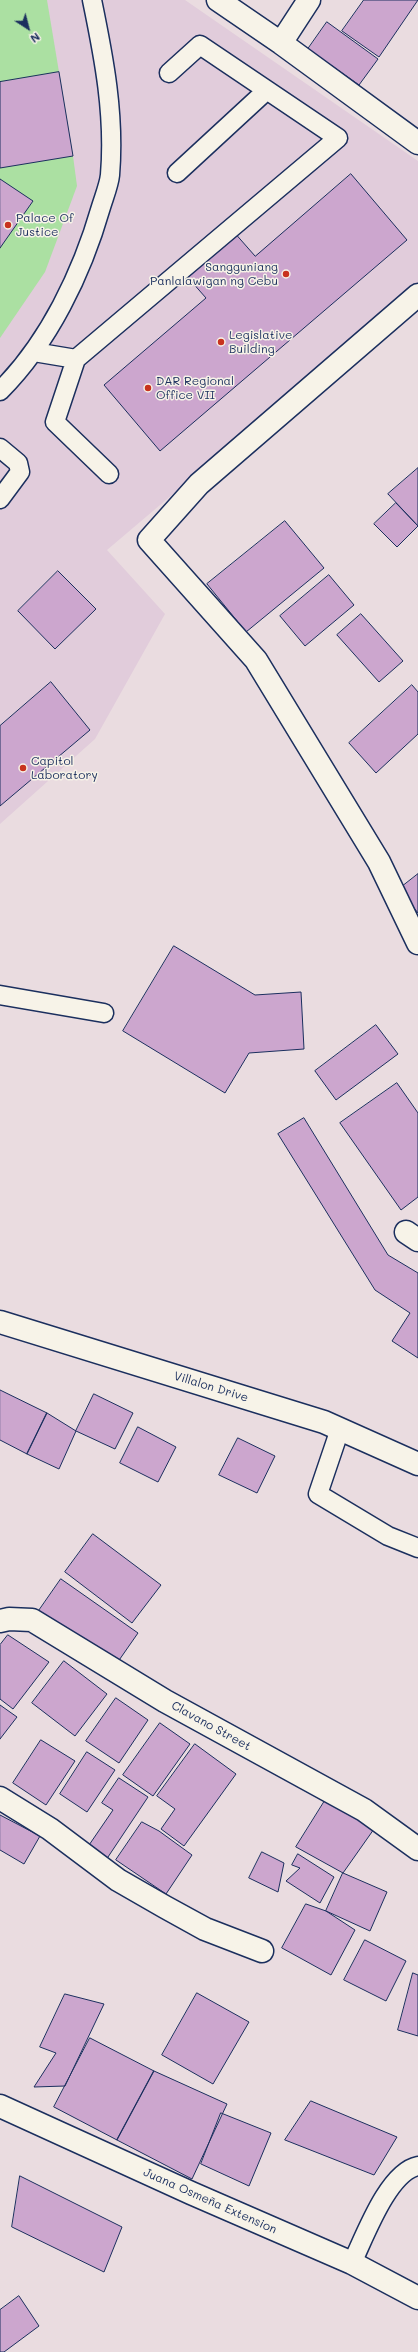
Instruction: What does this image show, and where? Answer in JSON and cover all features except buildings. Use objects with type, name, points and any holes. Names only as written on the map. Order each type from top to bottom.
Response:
[{"type":"street","points":[[218,0],[281,43],[418,143]]},
{"type":"street","points":[[281,43],[310,0]]},
{"type":"street","points":[[418,295],[199,484],[149,540],[256,660],[379,862],[418,943]]},
{"type":"street","name":"Villalon Drive","points":[[0,1322],[324,1422],[418,1464]]},
{"type":"street","name":"Clavano Street","points":[[0,1622],[9,1619],[32,1620],[165,1701],[364,1810],[418,1848]]},
{"type":"street","points":[[0,1798],[50,1829],[118,1880],[165,1908],[205,1929],[262,1951]]},
{"type":"street","name":"Juana Osmeña Extension","points":[[0,2106],[198,2196],[352,2263],[418,2298]]},
{"type":"lane","points":[[0,391],[34,352],[72,284],[94,233],[110,176],[111,119],[106,69],[92,0]]},
{"type":"lane","points":[[109,474],[55,422],[76,358],[338,138],[200,45],[169,73]]},
{"type":"lane","points":[[177,173],[267,90]]},
{"type":"lane","points":[[34,352],[76,358]]},
{"type":"lane","points":[[0,448],[18,463],[20,472],[0,499]]},
{"type":"lane","points":[[0,995],[104,1013]]},
{"type":"lane","points":[[340,1429],[318,1494],[388,1536],[418,1548]]},
{"type":"lane","points":[[352,2263],[391,2184],[408,2168],[418,2166]]},
{"type":"shaded area","points":[[0,0],[185,0],[418,161],[418,286],[107,550],[165,614],[95,739],[0,824]]},
{"type":"green space","points":[[0,0],[47,0],[77,186],[45,272],[0,338]]},
{"type":"place","name":"Palace Of Justice","points":[[8,225]]},
{"type":"place","name":"Sangguniang Panlalawigan ng Cebu","points":[[286,274]]},
{"type":"place","name":"Legislative Building","points":[[221,342]]},
{"type":"place","name":"DAR Regional Office VII","points":[[148,388]]},
{"type":"place","name":"Capitol Laboratory","points":[[23,768]]}]
